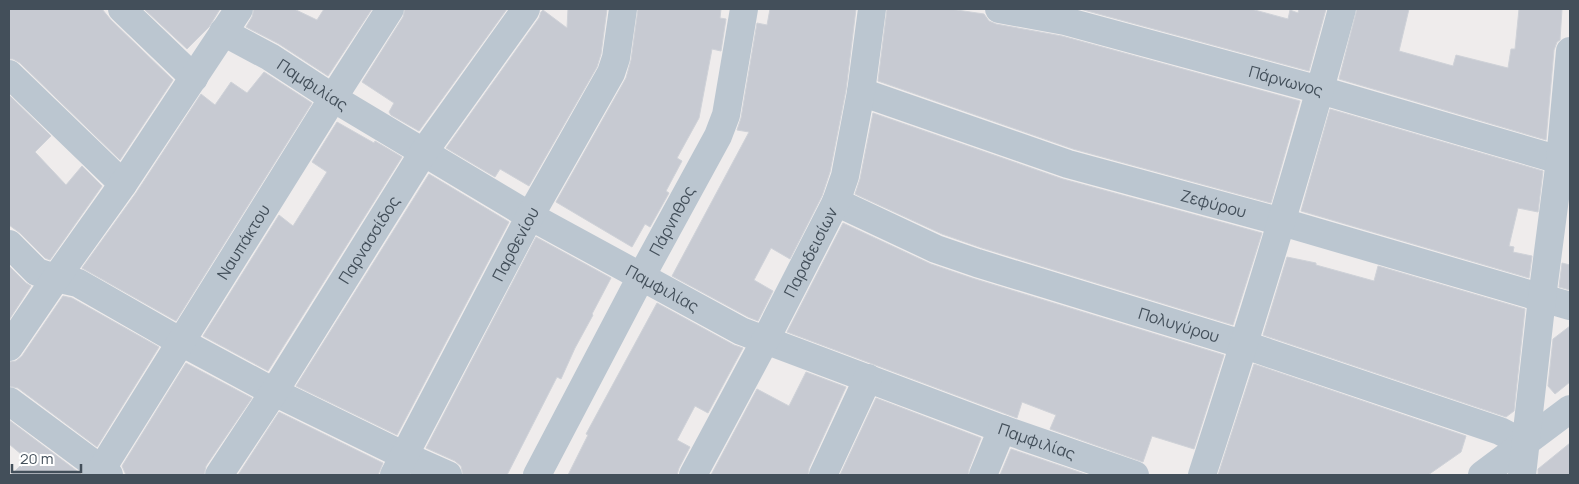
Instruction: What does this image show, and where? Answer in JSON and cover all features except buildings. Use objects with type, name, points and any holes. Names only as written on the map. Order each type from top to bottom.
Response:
[{"type":"street","points":[[122,9],[194,78]]},
{"type":"street","points":[[9,347],[123,184],[239,9]]},
{"type":"street","name":"Ναυπάκτου","points":[[102,473],[181,342],[390,9]]},
{"type":"street","name":"Παρνασσίδος","points":[[219,475],[274,392],[424,153],[526,9]]},
{"type":"street","name":"Παρθενίου","points":[[400,466],[530,216],[612,74],[623,9]]},
{"type":"street","name":"Πάρνηθος","points":[[536,475],[641,276],[718,136],[726,114],[744,9]]},
{"type":"street","name":"Παραδεισίων","points":[[693,475],[766,340],[836,202],[845,176],[872,9]]},
{"type":"street","name":"Πάρνωνος","points":[[999,9],[1065,21],[1320,90],[1565,162]]},
{"type":"street","points":[[1202,475],[1282,222],[1342,9]]},
{"type":"street","name":"Παμφιλίας","points":[[223,32],[270,56],[333,98],[530,216],[741,331],[1002,429],[1135,475]]},
{"type":"street","points":[[1522,475],[1542,298],[1565,162],[1570,51]]},
{"type":"street","points":[[9,74],[123,184]]},
{"type":"street","name":"Ζεφύρου","points":[[860,92],[1068,164],[1282,222],[1570,306]]},
{"type":"street","name":"Πολυγύρου","points":[[836,202],[936,249],[977,264],[1244,345],[1500,431],[1525,444]]},
{"type":"street","points":[[9,244],[37,272],[78,283],[181,342],[274,392],[400,466],[448,475]]},
{"type":"street","points":[[823,475],[868,378]]},
{"type":"street","points":[[9,401],[102,473]]},
{"type":"street","points":[[1482,475],[1570,409]]},
{"type":"street","points":[[983,475],[1002,429]]}]
